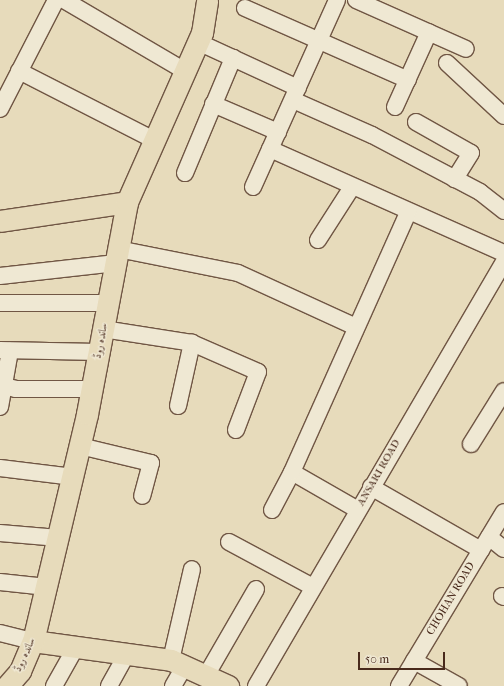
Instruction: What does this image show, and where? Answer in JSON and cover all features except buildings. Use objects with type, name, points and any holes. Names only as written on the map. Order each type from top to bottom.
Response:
[{"type":"main road","name":"ساندہ روڈ","points":[[7,686],[20,671],[33,641],[80,446],[127,202],[198,42],[207,0]]},
{"type":"main road","points":[[0,220],[127,202]]},
{"type":"main road","points":[[33,641],[127,653],[178,663],[206,674],[228,686]]},
{"type":"street","points":[[0,109],[56,0]]},
{"type":"street","points":[[64,0],[185,70]]},
{"type":"street","points":[[253,187],[337,0]]},
{"type":"street","points":[[356,0],[466,49]]},
{"type":"street","points":[[245,8],[319,42],[408,80]]},
{"type":"street","points":[[395,107],[430,32]]},
{"type":"street","points":[[198,42],[233,58],[295,94],[455,179],[504,210]]},
{"type":"street","points":[[184,173],[233,58]]},
{"type":"street","points":[[447,63],[504,116]]},
{"type":"street","points":[[19,71],[154,140]]},
{"type":"street","points":[[214,104],[278,132]]},
{"type":"street","points":[[416,122],[471,153],[455,179]]},
{"type":"street","points":[[270,149],[408,213],[504,253]]},
{"type":"street","points":[[318,240],[352,187]]},
{"type":"street","points":[[272,510],[292,472],[408,213]]},
{"type":"street","points":[[0,276],[117,256],[238,273],[356,327]]},
{"type":"street","name":"ANSARI ROAD","points":[[256,686],[504,261]]},
{"type":"street","points":[[0,303],[108,303]]},
{"type":"street","points":[[103,329],[192,343],[258,372],[236,430]]},
{"type":"street","points":[[178,406],[192,343]]},
{"type":"street","points":[[0,407],[5,350],[99,352]]},
{"type":"street","points":[[2,385],[92,389]]},
{"type":"street","points":[[471,444],[504,391]]},
{"type":"street","points":[[80,446],[150,463],[142,496]]},
{"type":"street","points":[[0,468],[73,477]]},
{"type":"street","points":[[292,472],[358,510]]},
{"type":"street","points":[[371,488],[485,544],[504,549]]},
{"type":"street","name":"CHOHAN ROAD","points":[[399,686],[504,512]]},
{"type":"street","points":[[0,533],[58,538]]},
{"type":"street","points":[[229,542],[313,587]]},
{"type":"street","points":[[173,686],[178,663],[192,568]]},
{"type":"street","points":[[0,582],[46,587]]},
{"type":"street","points":[[206,674],[256,589]]},
{"type":"street","points":[[0,633],[33,641]]},
{"type":"street","points":[[54,686],[76,647]]},
{"type":"street","points":[[109,686],[127,653]]},
{"type":"street","points":[[414,661],[459,686]]}]
